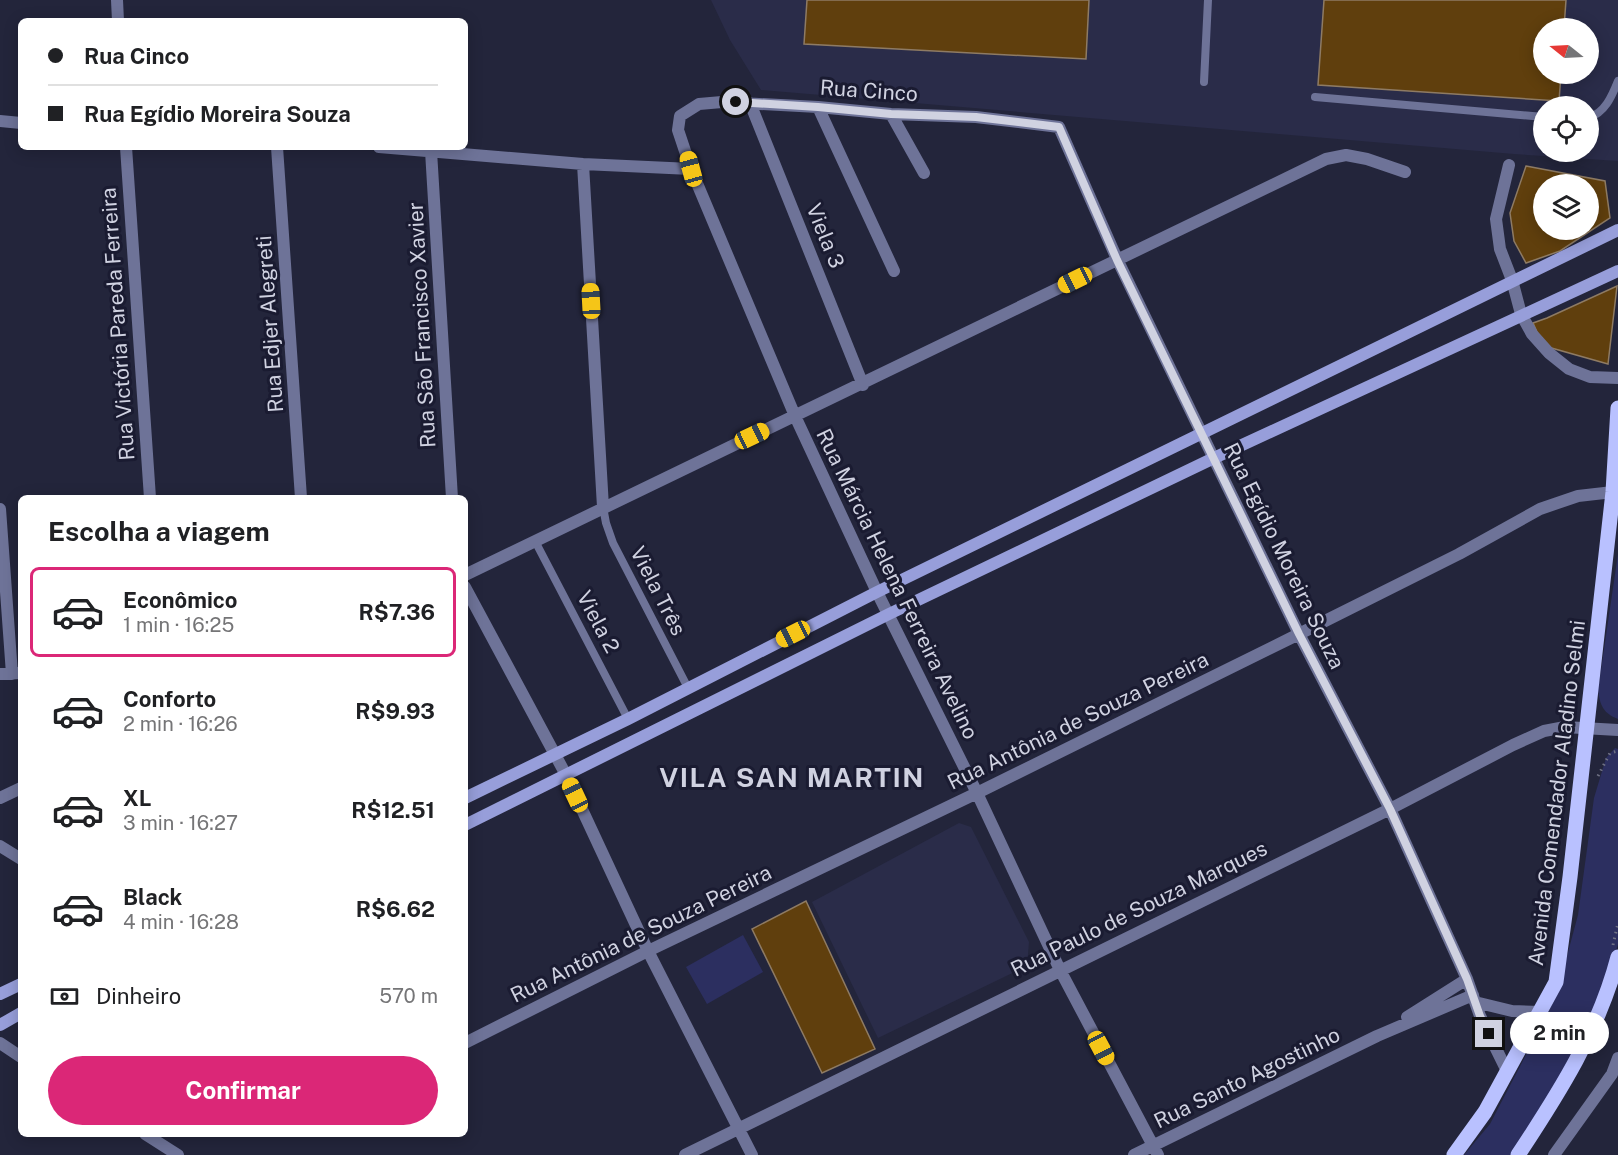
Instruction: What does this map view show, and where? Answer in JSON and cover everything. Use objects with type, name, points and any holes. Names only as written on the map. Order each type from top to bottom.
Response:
[{"type":"main road","points":[[468,797],[555,756],[877,591],[1618,230]]},
{"type":"main road","points":[[468,824],[889,614],[1214,458],[1618,270]]},
{"type":"main road","name":"Avenida Comendador Aladino Selmi","points":[[1454,1155],[1485,1112],[1556,982],[1613,492],[1618,408]]},
{"type":"main road","points":[[1518,1155],[1557,1095],[1596,1021],[1618,957]]},
{"type":"main road","points":[[0,994],[18,985]]},
{"type":"main road","points":[[0,1025],[18,1016]]},
{"type":"street","points":[[117,0],[118,18]]},
{"type":"street","name":"Rua Cinco","points":[[680,116],[699,104],[722,102],[818,107],[891,114],[976,117],[1059,127]]},
{"type":"street","name":"Viela 3","points":[[750,103],[863,385]]},
{"type":"street","points":[[818,107],[894,271]]},
{"type":"street","points":[[891,114],[924,173]]},
{"type":"street","name":"Rua Márcia Helena Ferreira Avelino","points":[[680,116],[678,130],[691,169],[795,416],[1060,970],[1155,1150]]},
{"type":"street","points":[[0,121],[18,123]]},
{"type":"street","name":"Rua Egídio Moreira Souza","points":[[1059,127],[1117,260],[1299,634],[1390,809],[1507,1071]]},
{"type":"street","name":"Rua Victória Pareda Ferreira","points":[[126,150],[150,495]]},
{"type":"street","name":"Rua Edjer Alegreti","points":[[278,150],[301,495]]},
{"type":"street","points":[[418,150],[583,164],[691,169]]},
{"type":"street","name":"Rua São Francisco Xavier","points":[[431,151],[452,495]]},
{"type":"street","points":[[468,574],[603,507],[863,385],[948,341],[1326,159],[1346,155],[1367,159],[1405,172]]},
{"type":"street","points":[[583,164],[603,507]]},
{"type":"street","points":[[1509,165],[1496,219],[1500,249],[1512,280],[1521,314],[1532,334],[1549,353],[1569,369],[1590,377],[1618,378]]},
{"type":"street","name":"Rua Antônia de Souza Pereira","points":[[468,1041],[648,951],[977,793],[1299,634],[1459,554],[1540,509],[1578,496],[1613,492]]},
{"type":"street","points":[[0,510],[11,674]]},
{"type":"street","points":[[468,593],[566,775],[648,951],[752,1155]]},
{"type":"street","name":"Rua Paulo de Souza Marques","points":[[685,1155],[1390,809],[1513,745],[1544,731],[1565,727],[1618,730]]},
{"type":"street","points":[[0,798],[18,789]]},
{"type":"street","points":[[0,846],[18,858]]},
{"type":"street","name":"Rua Santo Agostinho","points":[[1134,1155],[1155,1150],[1377,1036],[1467,979]]},
{"type":"street","points":[[1474,999],[1512,1011],[1540,1012]]},
{"type":"street","name":"Rua Santo Agostinho","points":[[1377,1036],[1474,999]]},
{"type":"street","points":[[0,1044],[18,1055]]},
{"type":"street","points":[[1554,1155],[1612,1074],[1618,1058]]},
{"type":"street","points":[[149,1137],[178,1155]]},
{"type":"lane","points":[[1204,81],[1208,0]]},
{"type":"lane","points":[[1599,112],[1611,98],[1618,81]]},
{"type":"lane","points":[[1315,97],[1533,116]]},
{"type":"lane","name":"Viela Três","points":[[603,507],[613,543],[688,688]]},
{"type":"lane","name":"Viela 2","points":[[535,542],[628,719]]},
{"type":"shaded area","points":[[711,0],[1618,0],[1618,161],[1599,160],[1599,96],[1533,96],[1533,155],[761,90],[730,40]]},
{"type":"shaded area","points":[[1618,554],[1618,719],[1603,708],[1598,690]]},
{"type":"shaded area","points":[[1615,748],[1618,749],[1618,944],[1602,998],[1571,1068],[1512,1155],[1464,1155],[1490,1124],[1556,997],[1578,915],[1594,798],[1606,758]]},
{"type":"shaded area","points":[[959,823],[971,827],[1029,942],[1027,966],[878,1038],[812,902]]},
{"type":"shaded area","points":[[743,935],[763,972],[707,1004],[686,967]]},
{"type":"building","points":[[807,0],[1089,0],[1086,59],[804,44]]},
{"type":"building","points":[[1324,0],[1566,0],[1565,18],[1533,18],[1533,84],[1560,84],[1559,96],[1533,96],[1533,99],[1318,85]]},
{"type":"building","points":[[1526,166],[1568,174],[1533,174],[1533,240],[1577,240],[1560,251],[1526,263],[1514,241],[1510,213]]},
{"type":"building","points":[[1599,180],[1605,181],[1610,218],[1599,225]]},
{"type":"building","points":[[1617,286],[1608,364],[1548,347],[1538,334],[1533,323]]},
{"type":"building","points":[[806,901],[875,1049],[822,1073],[752,929]]},
{"type":"district","name":"VILA SAN MARTIN","points":[[792,778]]},
{"type":"route","points":[[736,102],[891,114],[976,117],[1059,127],[1117,260],[1299,634],[1390,809],[1467,979],[1474,1002],[1489,1034]]}]
